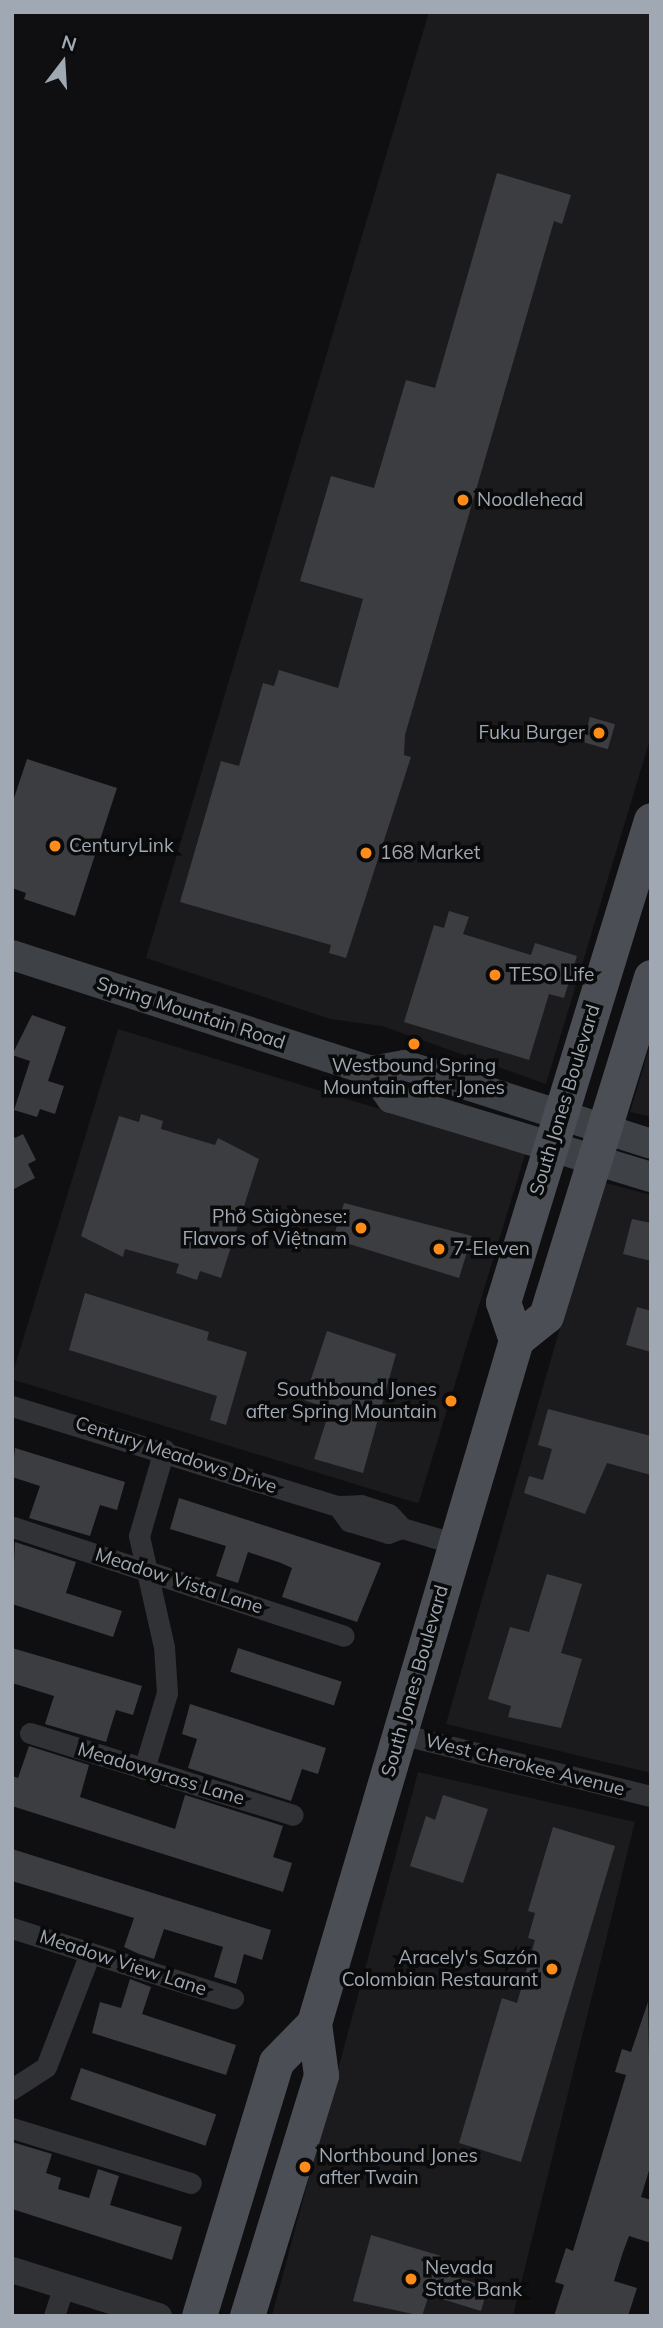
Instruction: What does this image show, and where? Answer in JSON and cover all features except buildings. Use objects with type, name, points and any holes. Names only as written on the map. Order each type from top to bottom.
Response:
[{"type":"main road","name":"South Jones Boulevard","points":[[247,2316],[321,2075],[314,2023],[516,1340],[503,1302],[651,821]]},
{"type":"main road","name":"Spring Mountain Road","points":[[12,955],[370,1071],[404,1065],[560,1116],[600,1148],[651,1177]]},
{"type":"main road","points":[[516,1340],[546,1316],[651,977]]},
{"type":"main road","name":"Spring Mountain Road","points":[[370,1071],[391,1098],[550,1150],[651,1144]]},
{"type":"main road","name":"South Jones Boulevard","points":[[198,2315],[276,2062],[314,2023]]},
{"type":"street","name":"Century Meadows Drive","points":[[12,1406],[164,1450],[338,1507],[349,1521],[388,1533],[402,1528],[456,1544]]},
{"type":"street","points":[[144,1769],[167,1693],[164,1647],[139,1536],[164,1450]]},
{"type":"street","name":"Meadow Vista Lane","points":[[13,1527],[344,1636]]},
{"type":"street","name":"Meadowgrass Lane","points":[[30,1733],[293,1815]]},
{"type":"street","name":"West Cherokee Avenue","points":[[400,1734],[651,1796]]},
{"type":"street","name":"Meadow View Lane","points":[[12,1928],[233,1998]]},
{"type":"street","points":[[12,2089],[46,2067],[90,1953]]},
{"type":"street","points":[[12,2128],[191,2183]]},
{"type":"street","points":[[12,2270],[159,2316]]},
{"type":"street","points":[[54,2316],[64,2286]]},
{"type":"shaded area","points":[[429,12],[651,12],[651,736],[546,1084],[382,1026],[330,1019],[146,958]]},
{"type":"shaded area","points":[[118,1029],[525,1154],[418,1504],[12,1379]]},
{"type":"shaded area","points":[[651,1042],[651,1117],[630,1112]]},
{"type":"shaded area","points":[[602,1182],[651,1195],[651,1773],[446,1724]]},
{"type":"shaded area","points":[[418,1772],[635,1822],[513,2316],[272,2315]]},
{"type":"place","name":"Noodlehead","points":[[463,500]]},
{"type":"place","name":"Fuku Burger","points":[[599,733]]},
{"type":"place","name":"CenturyLink","points":[[55,846]]},
{"type":"place","name":"168 Market","points":[[366,853]]},
{"type":"place","name":"TESO Life","points":[[495,975]]},
{"type":"place","name":"Westbound Spring Mountain after Jones","points":[[414,1044]]},
{"type":"place","name":"Phở Sàigònese: Flavors of Việtnam","points":[[361,1228]]},
{"type":"place","name":"7-Eleven","points":[[439,1249]]},
{"type":"place","name":"Southbound Jones after Spring Mountain","points":[[451,1401]]},
{"type":"place","name":"Aracely's Sazón Colombian Restaurant","points":[[552,1969]]},
{"type":"place","name":"Northbound Jones after Twain","points":[[305,2167]]},
{"type":"place","name":"Nevada State Bank","points":[[411,2279]]}]
